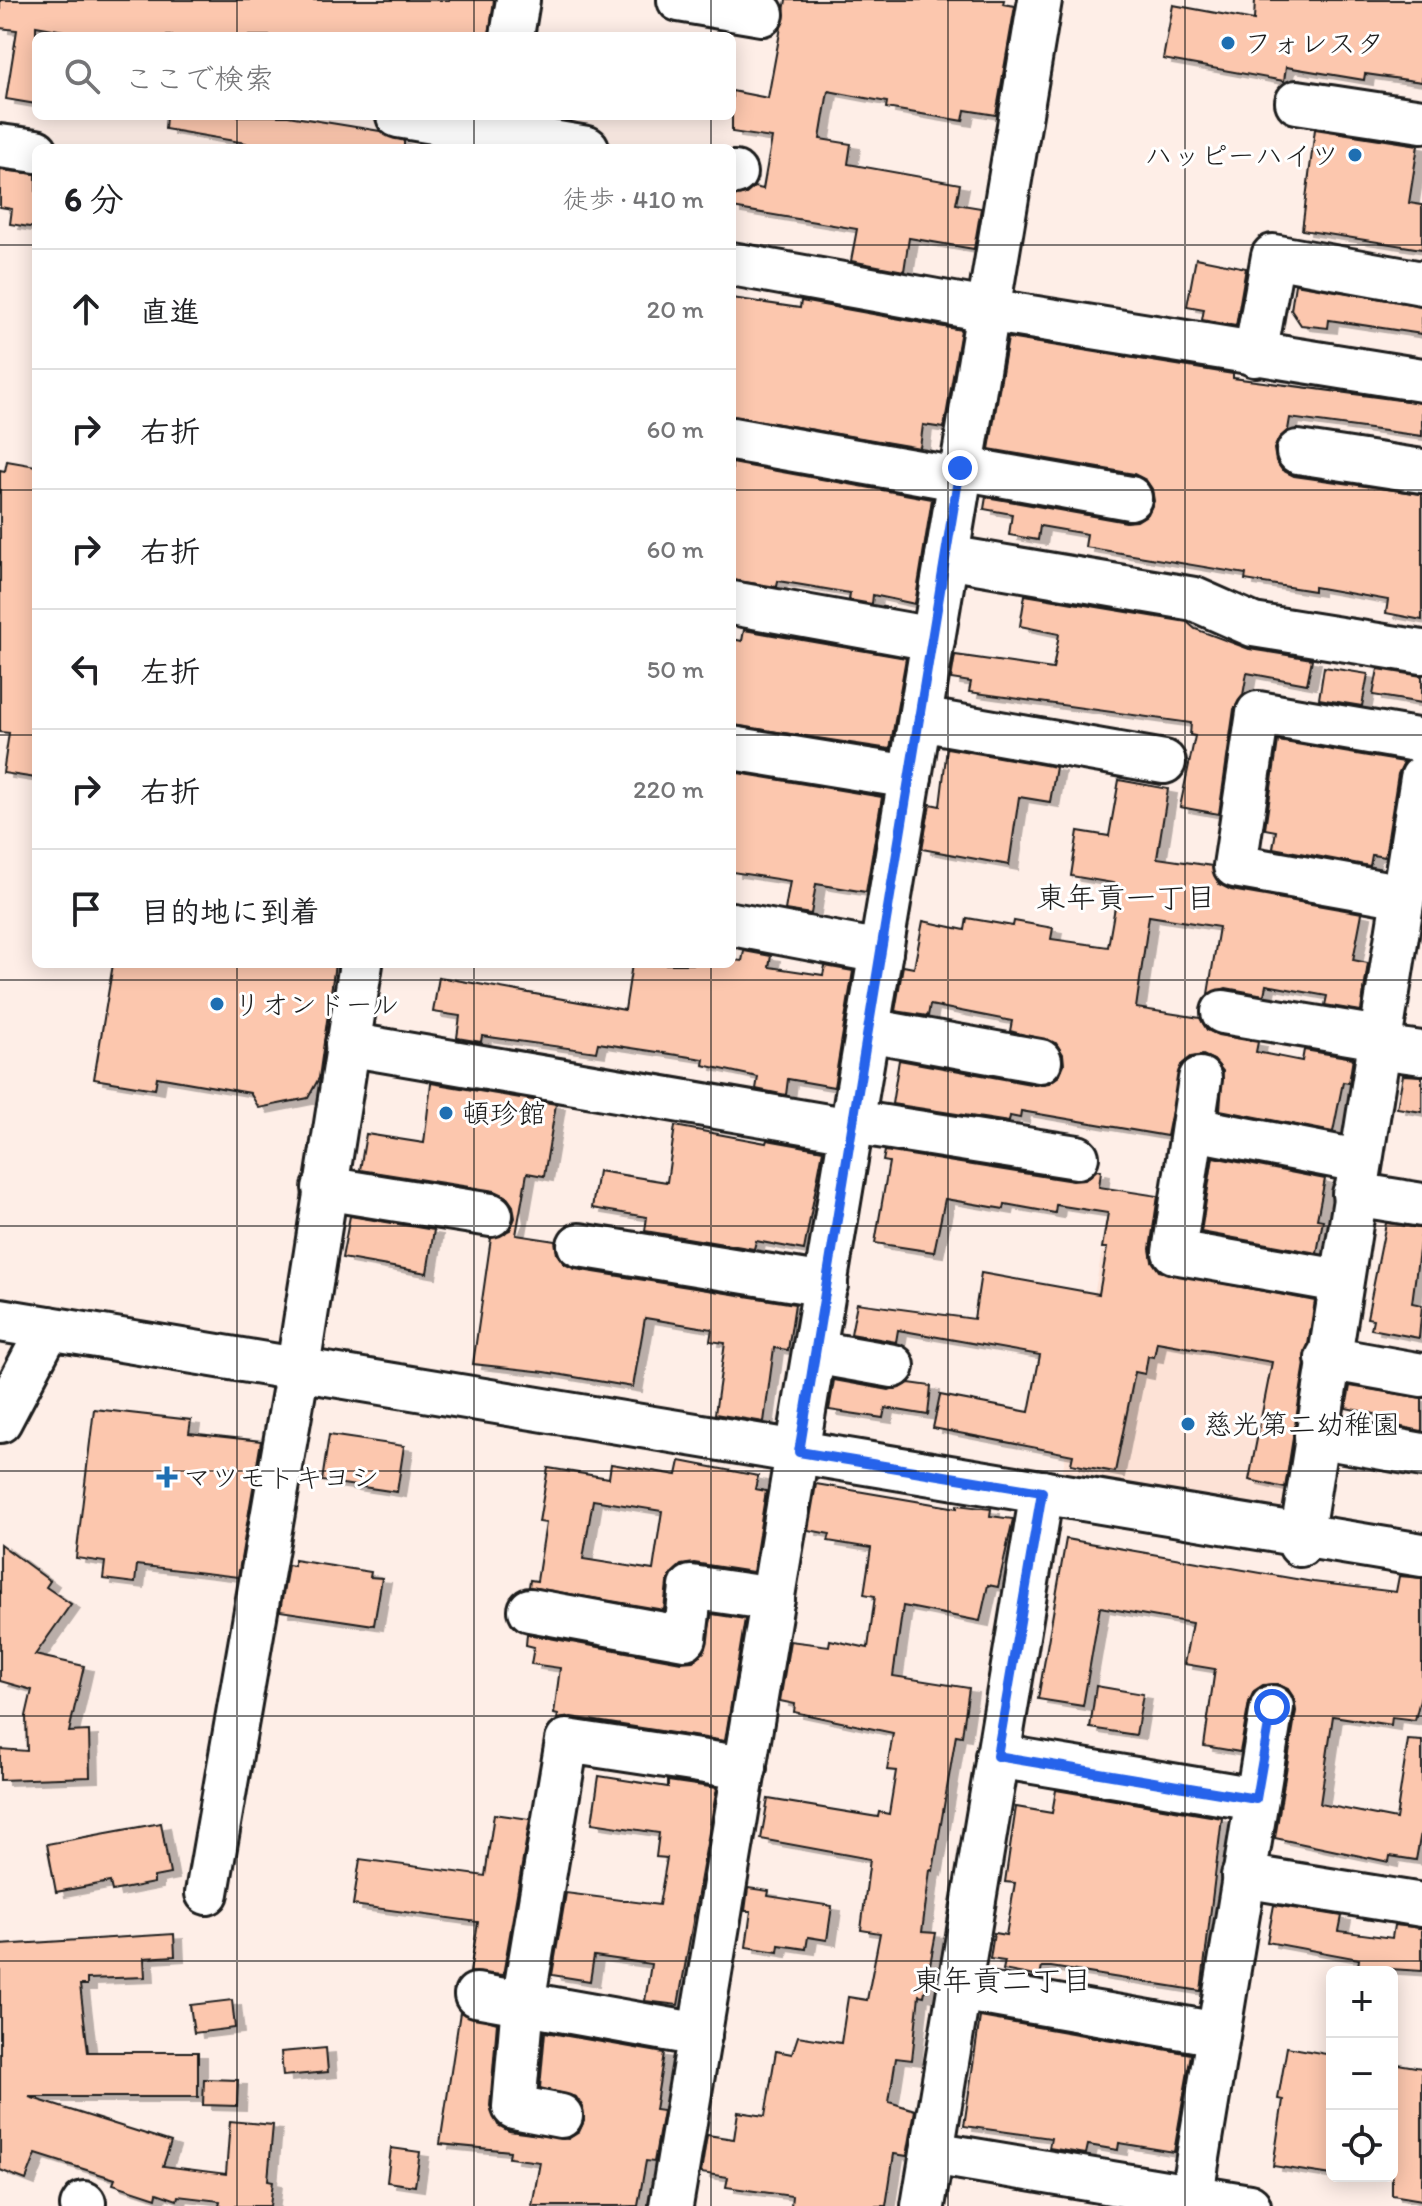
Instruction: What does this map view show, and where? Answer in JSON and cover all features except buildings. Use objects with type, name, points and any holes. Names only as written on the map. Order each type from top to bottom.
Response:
[{"type":"street","points":[[513,32],[518,0]]},
{"type":"street","points":[[679,0],[762,14]]},
{"type":"street","points":[[671,2206],[1040,0]]},
{"type":"street","points":[[1297,102],[1422,121]]},
{"type":"street","points":[[422,120],[564,144]]},
{"type":"street","points":[[0,146],[32,150]]},
{"type":"street","points":[[1255,355],[1273,256],[1422,283]]},
{"type":"street","points":[[736,265],[987,310],[1422,380]]},
{"type":"street","points":[[736,440],[1130,498]]},
{"type":"street","points":[[1298,452],[1422,471]]},
{"type":"street","points":[[947,557],[1194,599],[1253,625],[1422,652]]},
{"type":"street","points":[[736,604],[933,639]]},
{"type":"street","points":[[1403,896],[1235,866],[1258,713],[1422,741]]},
{"type":"street","points":[[920,719],[1164,762]]},
{"type":"street","points":[[736,749],[910,777]]},
{"type":"street","points":[[1301,1540],[1327,1358],[1422,778]]},
{"type":"street","points":[[736,925],[881,952]]},
{"type":"street","points":[[207,1893],[297,1369],[360,968]]},
{"type":"street","points":[[1223,1012],[1422,1053]]},
{"type":"street","points":[[868,1030],[1040,1061]]},
{"type":"street","points":[[347,1044],[852,1126],[1077,1157]]},
{"type":"street","points":[[1200,1079],[1174,1252],[1340,1281]]},
{"type":"street","points":[[1194,1129],[1356,1177],[1422,1205]]},
{"type":"street","points":[[324,1188],[491,1215]]},
{"type":"street","points":[[579,1245],[826,1285]]},
{"type":"street","points":[[0,1320],[1042,1492],[1301,1540],[1422,1555]]},
{"type":"street","points":[[0,1421],[49,1328]]},
{"type":"street","points":[[814,1352],[893,1366]]},
{"type":"street","points":[[1327,1358],[1422,1375]]},
{"type":"street","points":[[1316,1436],[1422,1455]]},
{"type":"street","points":[[923,2206],[1042,1492]]},
{"type":"street","points":[[530,1610],[685,1638],[691,1587],[773,1599]]},
{"type":"street","points":[[1191,2202],[1272,1707]]},
{"type":"street","points":[[561,2116],[514,2107],[523,2003],[567,1741],[745,1768]]},
{"type":"street","points":[[997,1756],[1256,1799]]},
{"type":"street","points":[[1243,1876],[1422,1905]]},
{"type":"street","points":[[959,1989],[1218,2034]]},
{"type":"street","points":[[476,1995],[700,2035]]},
{"type":"street","points":[[932,2153],[1191,2202],[1249,2206]]},
{"type":"shaded area","name":"慈光第二幼稚園","points":[[1102,1251],[1326,1287],[1284,1515],[1061,1480]]},
{"type":"place","name":"フォレスタ","points":[[1228,43]]},
{"type":"place","name":"ハッピーハイツ","points":[[1355,155]]},
{"type":"place","name":"リオンドール","points":[[217,1004]]},
{"type":"place","name":"頓珍館","points":[[446,1113]]},
{"type":"place","name":"慈光第二幼稚園","points":[[1188,1424]]},
{"type":"place","name":"マツモトキヨシ","points":[[167,1477]]},
{"type":"district","name":"東年貢一丁目","points":[[1126,898]]},
{"type":"district","name":"東年貢二丁目","points":[[1002,1981]]},
{"type":"route","points":[[960,468],[799,1452],[1042,1492],[997,1756],[1256,1799],[1272,1707]]}]
